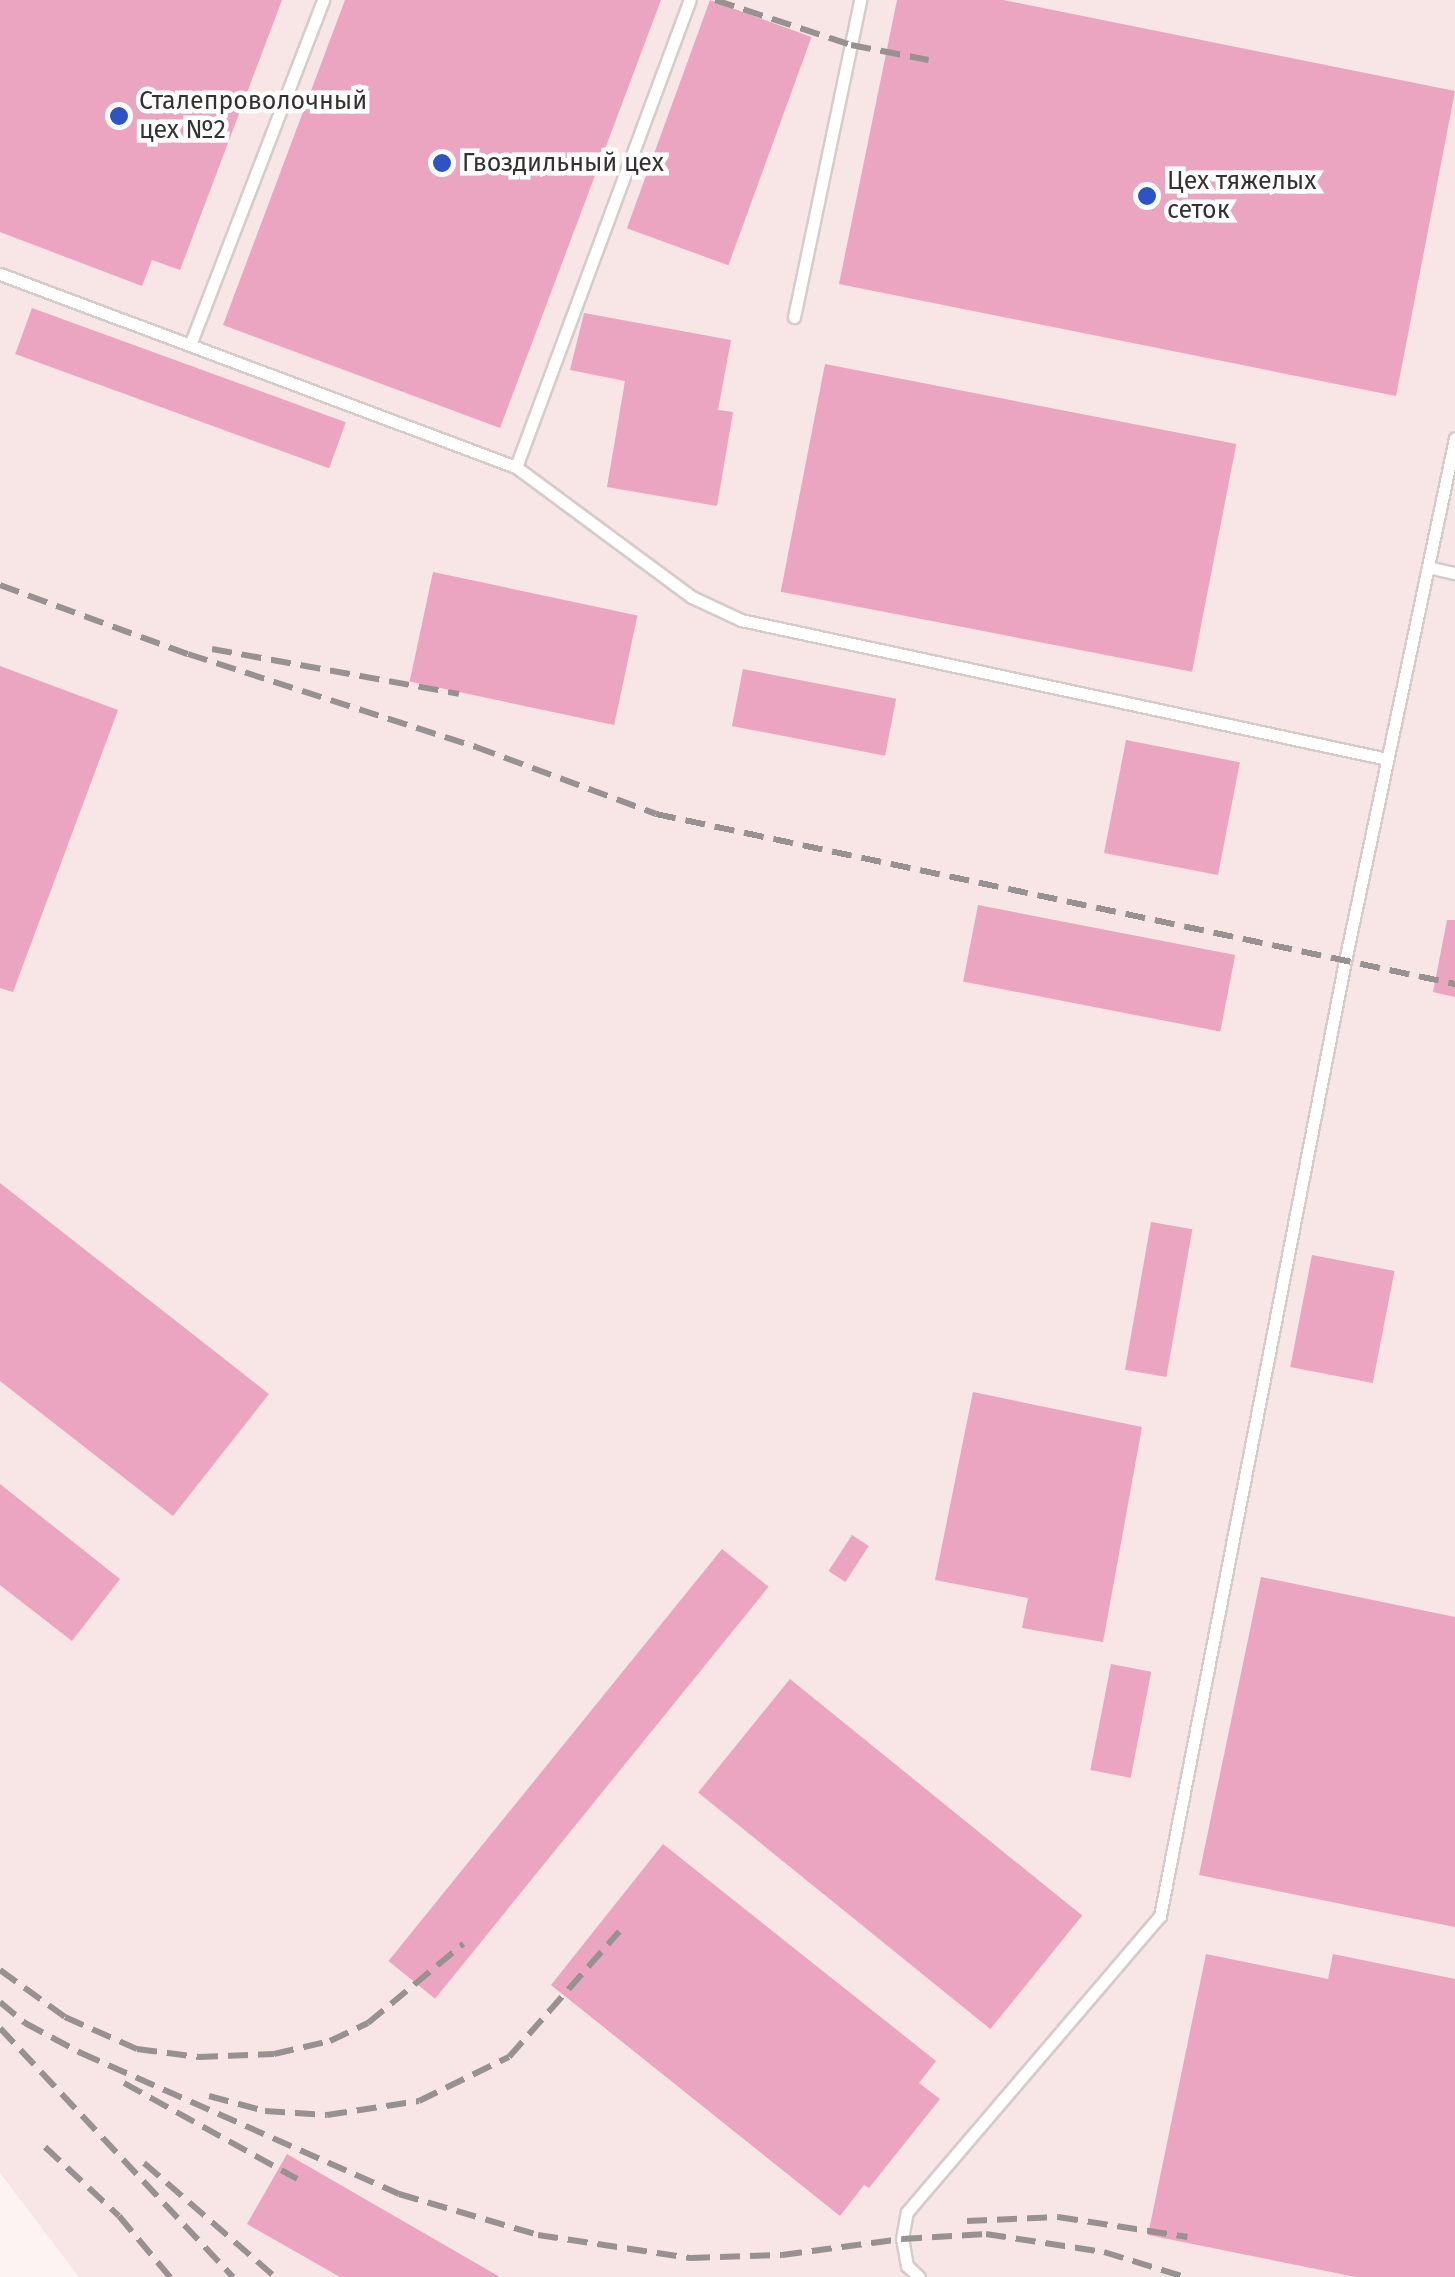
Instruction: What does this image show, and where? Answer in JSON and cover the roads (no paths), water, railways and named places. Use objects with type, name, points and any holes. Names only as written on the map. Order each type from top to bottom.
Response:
[{"type":"lane","points":[[190,345],[322,0]]},
{"type":"lane","points":[[516,467],[690,0]]},
{"type":"lane","points":[[794,317],[860,0]]},
{"type":"lane","points":[[0,274],[516,467],[692,597],[740,620],[1387,760]]},
{"type":"lane","points":[[919,2277],[907,2266],[902,2239],[906,2212],[1160,1916],[1387,760],[1455,438]]},
{"type":"lane","points":[[1428,567],[1455,573]]},
{"type":"railway","points":[[715,0],[851,45],[929,60]]},
{"type":"railway","points":[[0,585],[188,654],[476,747],[656,814],[1455,984]]},
{"type":"railway","points":[[212,649],[459,694]]},
{"type":"railway","points":[[209,2096],[265,2111],[327,2115],[419,2101],[509,2057],[619,1932]]},
{"type":"railway","points":[[0,1970],[65,2017],[137,2049],[198,2057],[274,2054],[330,2041],[368,2023],[463,1944]]},
{"type":"railway","points":[[0,2002],[25,2023],[81,2053],[399,2194],[538,2235],[690,2258],[782,2255],[902,2239],[986,2234],[1104,2252],[1185,2277]]},
{"type":"railway","points":[[0,2028],[233,2277]]},
{"type":"railway","points":[[124,2083],[297,2179]]},
{"type":"railway","points":[[45,2147],[119,2216],[170,2277]]},
{"type":"railway","points":[[144,2163],[275,2277]]},
{"type":"railway","points":[[967,2221],[1058,2217],[1187,2237]]},
{"type":"place","name":"Сталепроволочный цех №2","points":[[119,116]]},
{"type":"place","name":"Гвоздильный цех","points":[[442,163]]},
{"type":"place","name":"Цех тяжелых сеток","points":[[1147,196]]}]
